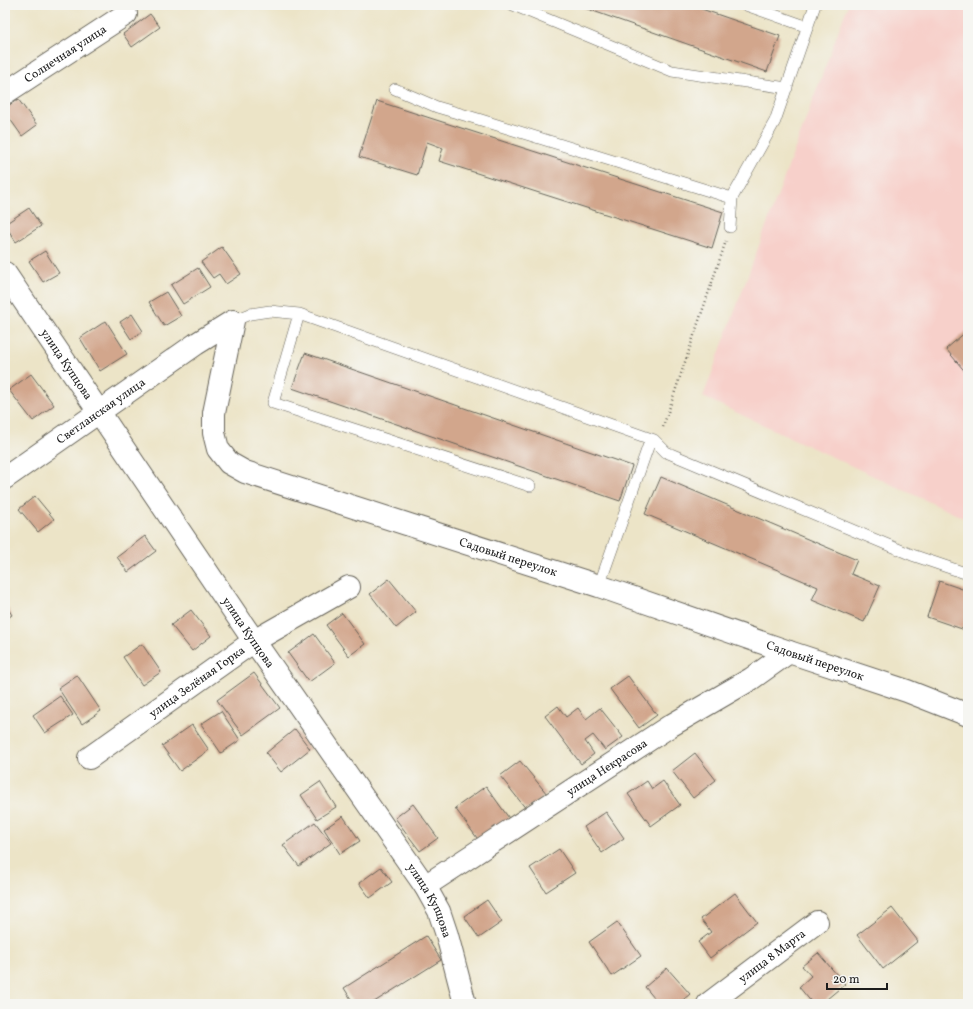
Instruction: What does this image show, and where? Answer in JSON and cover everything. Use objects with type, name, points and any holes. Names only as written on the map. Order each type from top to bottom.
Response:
[{"type":"street","name":"Солнечная улица","points":[[5,93],[126,14]]},
{"type":"street","name":"улица Купцова","points":[[5,273],[254,641],[425,886],[439,911],[447,935],[465,1004]]},
{"type":"street","name":"Светланская улица","points":[[5,478],[196,344],[233,321]]},
{"type":"street","name":"Садовый переулок","points":[[233,321],[214,413],[214,433],[218,449],[228,463],[245,472],[599,586],[907,691],[968,715]]},
{"type":"street","name":"улица Зелёная Горка","points":[[89,758],[254,641],[349,587]]},
{"type":"street","name":"улица Некрасова","points":[[425,886],[670,726],[751,679],[789,652]]},
{"type":"street","name":"улица 8 Марта","points":[[708,1004],[817,922]]},
{"type":"lane","points":[[513,5],[672,70],[787,88]]},
{"type":"lane","points":[[746,5],[808,27]]},
{"type":"lane","points":[[730,227],[732,198],[775,121],[815,5]]},
{"type":"lane","points":[[395,89],[437,107],[732,198]]},
{"type":"lane","points":[[233,321],[250,314],[270,311],[299,314],[656,442],[666,452],[905,552],[968,574]]},
{"type":"lane","points":[[299,314],[273,403],[530,486]]},
{"type":"lane","points":[[599,586],[649,444],[656,442]]},
{"type":"path","points":[[656,442],[730,227]]},
{"type":"shaded area","points":[[848,5],[968,5],[968,520],[703,397]]},
{"type":"building","points":[[576,5],[690,5],[780,36],[767,72]]},
{"type":"building","points":[[150,14],[160,27],[132,47],[123,34]]},
{"type":"building","points":[[18,99],[37,125],[22,136],[5,112],[5,108]]},
{"type":"building","points":[[377,101],[723,212],[712,248],[439,161],[443,148],[427,142],[417,175],[359,157]]},
{"type":"building","points":[[29,208],[41,226],[16,242],[5,224]]},
{"type":"building","points":[[222,247],[241,274],[226,284],[219,274],[213,278],[201,262]]},
{"type":"building","points":[[45,251],[59,273],[43,282],[29,261]]},
{"type":"building","points":[[198,268],[210,287],[183,304],[171,285]]},
{"type":"building","points":[[166,292],[181,316],[164,326],[149,302]]},
{"type":"building","points":[[132,314],[143,331],[131,339],[120,322]]},
{"type":"building","points":[[106,321],[127,354],[100,371],[80,338]]},
{"type":"building","points":[[968,330],[968,375],[946,349]]},
{"type":"building","points":[[305,353],[632,466],[620,501],[292,388]]},
{"type":"building","points":[[31,374],[54,405],[33,421],[9,390]]},
{"type":"building","points":[[661,477],[857,560],[851,574],[880,586],[864,622],[812,600],[818,587],[645,514]]},
{"type":"building","points":[[35,496],[54,519],[38,532],[19,509]]},
{"type":"building","points":[[145,536],[156,551],[128,572],[117,557]]},
{"type":"building","points":[[389,579],[416,612],[396,628],[370,594]]},
{"type":"building","points":[[939,581],[968,591],[968,631],[927,617]]},
{"type":"building","points":[[5,604],[12,615],[5,620]]},
{"type":"building","points":[[191,610],[211,636],[192,651],[171,625]]},
{"type":"building","points":[[342,613],[365,644],[349,656],[326,625]]},
{"type":"building","points":[[314,634],[335,663],[309,682],[288,653]]},
{"type":"building","points":[[142,644],[161,672],[142,685],[123,657]]},
{"type":"building","points":[[254,673],[280,708],[243,735],[217,700]]},
{"type":"building","points":[[77,675],[101,711],[82,724],[58,688]]},
{"type":"building","points":[[628,676],[657,715],[639,728],[610,689]]},
{"type":"building","points":[[60,696],[73,715],[45,733],[33,715]]},
{"type":"building","points":[[558,706],[566,717],[578,708],[586,719],[600,708],[623,737],[605,750],[593,735],[585,741],[594,754],[581,764],[545,716]]},
{"type":"building","points":[[221,711],[240,740],[221,753],[201,724]]},
{"type":"building","points":[[192,725],[209,750],[180,771],[162,746]]},
{"type":"building","points":[[295,729],[310,749],[281,772],[266,753]]},
{"type":"building","points":[[695,753],[716,780],[693,798],[672,771]]},
{"type":"building","points":[[520,761],[547,794],[527,810],[500,776]]},
{"type":"building","points":[[647,781],[652,789],[663,781],[680,805],[651,826],[628,794]]},
{"type":"building","points":[[320,782],[336,807],[317,819],[301,795]]},
{"type":"building","points":[[486,786],[511,821],[480,842],[455,808]]},
{"type":"building","points":[[413,804],[438,838],[420,851],[395,818]]},
{"type":"building","points":[[606,812],[624,838],[602,853],[584,827]]},
{"type":"building","points":[[343,816],[360,841],[340,854],[324,829]]},
{"type":"building","points":[[315,822],[331,843],[299,866],[283,845]]},
{"type":"building","points":[[559,849],[575,873],[546,892],[530,868]]},
{"type":"building","points":[[381,867],[392,882],[370,898],[359,883]]},
{"type":"building","points":[[735,893],[757,922],[710,958],[698,942],[711,932],[701,919]]},
{"type":"building","points":[[487,900],[502,922],[479,938],[464,916]]},
{"type":"building","points":[[892,908],[918,941],[883,969],[857,935]]},
{"type":"building","points":[[617,922],[641,956],[612,976],[589,942]]},
{"type":"building","points":[[426,936],[441,960],[371,1004],[354,1004],[344,988]]},
{"type":"building","points":[[818,953],[845,984],[821,1004],[813,1004],[799,987],[811,976],[802,966]]},
{"type":"building","points":[[667,968],[690,994],[678,1004],[659,1004],[645,987]]}]
